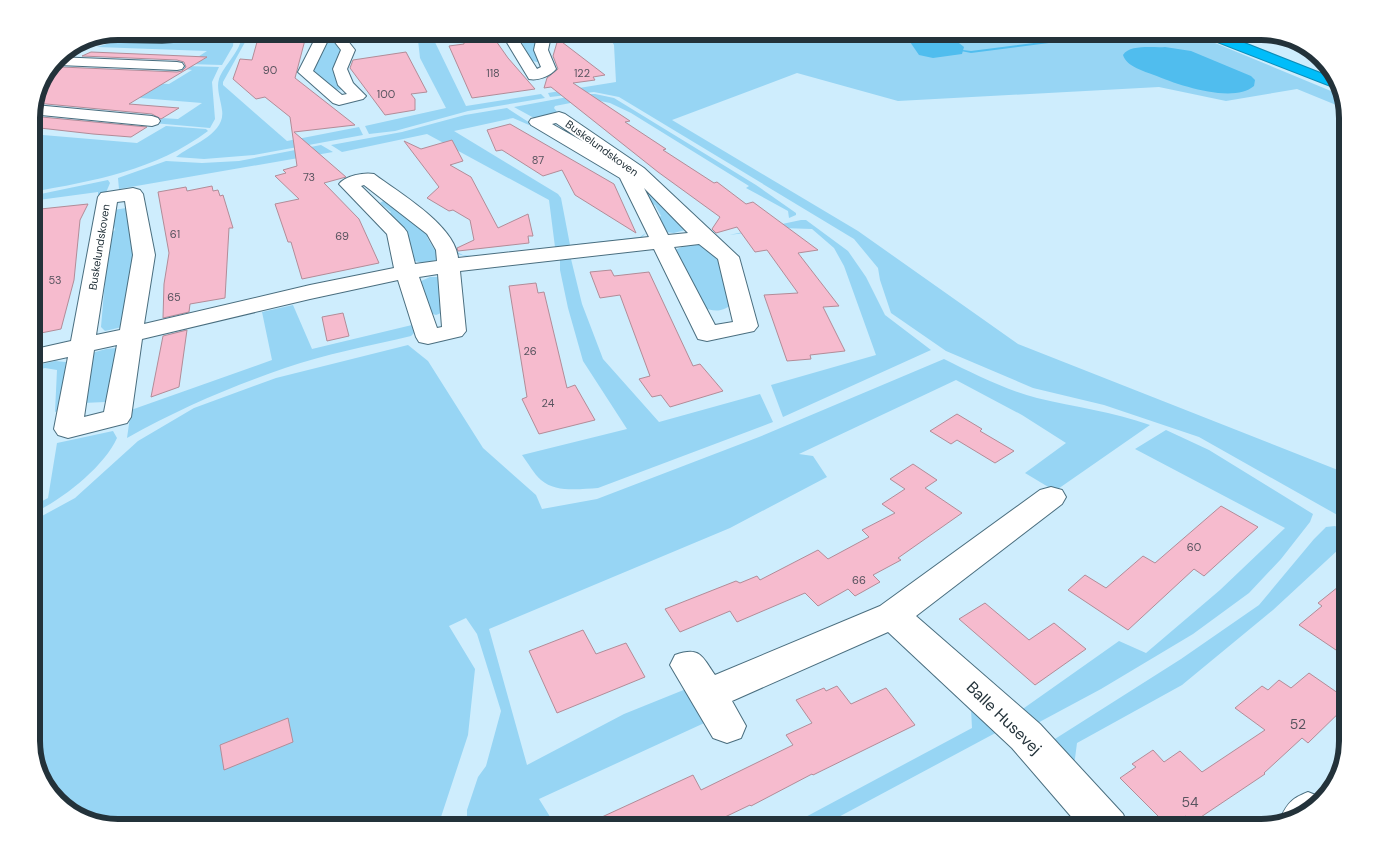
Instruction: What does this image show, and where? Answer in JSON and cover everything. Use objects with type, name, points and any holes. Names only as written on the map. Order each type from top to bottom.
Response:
[{"type":"highway","points":[[1225,40],[1331,82]]},
{"type":"highway","points":[[1249,40],[1321,68]]},
{"type":"street","points":[[321,40],[305,72],[339,100],[358,96],[346,85],[340,69],[348,50],[340,40]]},
{"type":"street","points":[[512,40],[534,76],[549,70],[541,50],[543,40]]},
{"type":"street","points":[[73,54],[95,44]]},
{"type":"street","points":[[63,63],[177,66]]},
{"type":"street","points":[[129,75],[146,65]]},
{"type":"street","points":[[102,116],[126,104]]},
{"type":"street","points":[[40,111],[152,120]]},
{"type":"street","name":"Buskelundskoven","points":[[559,117],[638,172],[704,237],[728,256],[746,326],[706,334],[660,241],[628,175],[537,122],[559,117]]},
{"type":"street","points":[[367,178],[435,230],[448,250],[450,266],[454,330],[428,337],[406,272],[397,232],[348,184],[367,178]]},
{"type":"street","name":"Buskelundskoven","points":[[133,194],[144,255],[131,333],[117,417],[68,429],[108,197],[133,194]]},
{"type":"street","points":[[40,356],[131,333],[406,272],[704,237]]},
{"type":"street","points":[[707,695],[892,615],[1052,497]]},
{"type":"street","name":"Balle Husevej","points":[[892,615],[1026,736],[1100,819]]},
{"type":"street","points":[[688,665],[727,726]]},
{"type":"shaded area","points":[[234,40],[233,46],[222,65],[187,64],[207,51],[97,47],[113,42]]},
{"type":"shaded area","points":[[246,40],[223,85],[287,141],[359,127],[363,135],[254,155],[204,159],[176,157],[206,138],[218,126],[222,118],[218,90],[219,79],[241,41]]},
{"type":"shaded area","points":[[328,40],[335,40],[344,48],[345,89],[340,90],[330,87],[310,72]]},
{"type":"shaded area","points":[[418,40],[434,40],[466,106],[541,94],[545,98],[468,111],[395,131],[369,134],[365,126],[446,108],[420,58]]},
{"type":"shaded area","points":[[516,40],[543,40],[542,62],[530,59],[521,50],[525,48],[522,43]]},
{"type":"shaded area","points":[[611,40],[1208,40],[1335,93],[1338,106],[1297,89],[1226,101],[1159,87],[898,101],[797,73],[672,120],[858,231],[1018,344],[1339,470],[1339,516],[1199,437],[1104,405],[1033,388],[946,351],[891,313],[878,268],[854,239],[619,97],[594,92],[550,97],[548,93],[616,82],[614,45]]},
{"type":"shaded area","points":[[909,40],[958,40],[964,47],[962,54],[933,58],[919,55]]},
{"type":"shaded area","points":[[1165,47],[1191,51],[1251,76],[1255,80],[1254,86],[1245,91],[1233,93],[1219,93],[1191,88],[1136,68],[1128,63],[1123,55],[1136,48]]},
{"type":"shaded area","points":[[185,66],[219,67],[212,82],[215,119],[210,128],[153,123],[161,118],[178,119],[202,103],[46,90],[50,79],[169,84],[192,70],[179,68]]},
{"type":"shaded area","points":[[584,94],[614,98],[756,185],[796,213],[796,215],[789,218],[788,211],[746,188],[749,186],[631,113],[610,103],[591,99],[555,106],[554,108],[559,114],[534,118],[514,107]]},
{"type":"shaded area","points":[[507,108],[530,123],[529,125],[513,118],[454,131],[558,194],[561,198],[570,245],[640,237],[647,232],[641,238],[474,258],[457,254],[457,252],[472,256],[555,247],[549,200],[427,134],[342,152],[331,145],[402,132],[465,115]]},
{"type":"shaded area","points":[[166,126],[206,129],[208,131],[188,144],[146,165],[101,178],[40,190],[40,135],[137,143]]},
{"type":"shaded area","points":[[321,145],[333,152],[119,189],[118,178],[166,161],[202,163],[239,161]]},
{"type":"shaded area","points":[[108,180],[110,183],[105,195],[98,197],[98,192],[40,200],[40,194]]},
{"type":"shaded area","points":[[640,181],[685,230],[674,233],[663,232],[657,219],[661,216],[655,205],[649,203]]},
{"type":"shaded area","points":[[388,198],[431,232],[427,237],[434,249],[439,250],[437,260],[422,263],[412,260],[388,216],[391,212],[380,203]]},
{"type":"shaded area","points":[[126,208],[137,242],[122,327],[105,331],[101,327],[109,235],[115,230],[111,214],[114,210]]},
{"type":"shaded area","points":[[806,220],[848,251],[866,277],[885,315],[931,350],[783,417],[771,385],[876,355],[844,266],[834,248],[812,229],[782,228],[729,235]]},
{"type":"shaded area","points":[[686,245],[709,246],[717,252],[731,305],[723,309],[713,310],[701,307],[673,257],[675,250]]},
{"type":"shaded area","points":[[571,259],[582,304],[603,359],[659,422],[760,394],[773,422],[598,488],[561,489],[541,480],[533,472],[522,455],[627,429],[583,361],[568,308],[560,270],[560,260]]},
{"type":"shaded area","points":[[430,277],[440,277],[444,312],[436,315],[430,313],[419,282]]},
{"type":"shaded area","points":[[293,305],[312,349],[412,325],[414,333],[411,336],[316,358],[265,375],[185,408],[127,438],[131,410],[272,360],[262,312]]},
{"type":"shaded area","points":[[408,345],[428,361],[483,448],[536,495],[542,509],[597,499],[759,437],[944,359],[989,381],[1025,395],[1108,413],[1150,425],[1055,491],[1025,473],[1066,443],[1022,415],[956,380],[799,454],[813,456],[827,477],[730,528],[489,629],[527,765],[624,714],[691,687],[713,719],[539,799],[551,819],[467,819],[467,810],[478,777],[486,766],[501,711],[477,634],[466,618],[449,626],[475,669],[468,735],[440,819],[118,819],[98,816],[79,809],[56,789],[50,780],[40,746],[40,517],[75,498],[138,441],[194,408],[276,378]]},
{"type":"shaded area","points":[[116,348],[112,397],[105,402],[83,403],[92,353]]},
{"type":"shaded area","points":[[55,361],[66,362],[61,410],[55,412],[57,370],[45,368],[40,369],[40,365]]},
{"type":"shaded area","points":[[1166,430],[1209,450],[1313,514],[1310,522],[1281,559],[1249,593],[1193,634],[1101,689],[1032,726],[1017,713],[1119,641],[1146,653],[1220,590],[1285,528],[1135,449]]},
{"type":"shaded area","points":[[113,431],[117,438],[111,449],[92,471],[68,492],[40,510],[40,502],[48,498],[57,443]]},
{"type":"shaded area","points":[[1335,526],[1339,528],[1339,549],[1273,610],[1182,685],[1077,743],[1074,766],[1047,744],[1181,659],[1259,605],[1326,527]]},
{"type":"shaded area","points":[[971,709],[1001,730],[835,819],[802,819],[972,728]]},
{"type":"building","points":[[305,40],[295,78],[355,125],[294,132],[346,177],[324,183],[359,219],[379,263],[302,279],[291,242],[288,242],[275,204],[299,199],[275,176],[286,173],[283,170],[297,166],[290,117],[265,97],[256,99],[233,79],[240,59],[252,60],[257,42]]},
{"type":"building","points":[[464,40],[495,40],[535,89],[472,98],[449,46],[464,44]]},
{"type":"building","points":[[559,40],[605,75],[593,77],[595,80],[573,83],[630,121],[625,122],[666,149],[663,150],[714,183],[717,182],[746,204],[753,202],[818,250],[798,253],[839,306],[823,307],[845,351],[810,355],[811,359],[787,361],[764,295],[798,293],[767,250],[755,252],[737,227],[716,233],[712,229],[720,217],[658,172],[551,87],[544,88],[547,78],[558,69],[553,56]]},
{"type":"building","points":[[91,52],[207,57],[129,104],[179,108],[161,119],[152,114],[42,104],[48,83],[56,70],[61,67],[177,72],[182,71],[186,67],[184,62],[177,60],[82,56]]},
{"type":"building","points":[[406,52],[427,92],[411,94],[415,99],[415,110],[385,115],[350,68],[353,60]]},
{"type":"building","points":[[40,117],[147,127],[131,137],[40,128]]},
{"type":"building","points":[[510,124],[614,184],[636,233],[575,195],[562,170],[543,176],[502,150],[496,151],[487,130]]},
{"type":"building","points":[[452,140],[463,161],[450,165],[471,177],[498,228],[528,214],[533,236],[528,236],[529,243],[458,251],[457,248],[474,240],[470,220],[453,210],[449,211],[427,198],[439,187],[404,141],[421,149]]},
{"type":"building","points":[[212,186],[213,191],[218,190],[220,196],[223,195],[233,228],[229,228],[225,298],[190,304],[189,312],[163,318],[164,284],[169,253],[158,192],[186,187],[187,191]]},
{"type":"building","points":[[88,204],[80,220],[74,280],[61,329],[40,333],[40,209]]},
{"type":"building","points":[[611,270],[614,276],[649,272],[693,366],[700,364],[723,391],[670,407],[661,395],[652,397],[639,379],[650,376],[620,295],[600,298],[590,272]]},
{"type":"building","points":[[536,283],[538,293],[544,292],[567,388],[575,385],[595,420],[539,434],[522,399],[527,397],[509,286]]},
{"type":"building","points":[[343,313],[349,336],[327,341],[322,317]]},
{"type":"building","points":[[187,330],[179,387],[151,397],[163,336]]},
{"type":"building","points":[[957,414],[982,429],[980,431],[1014,451],[995,463],[957,440],[951,444],[930,431]]},
{"type":"building","points":[[913,464],[937,480],[925,488],[962,513],[898,558],[901,560],[873,575],[880,582],[855,596],[848,589],[818,606],[805,593],[737,622],[730,611],[680,632],[665,609],[736,581],[740,583],[757,576],[760,580],[818,550],[828,559],[869,537],[862,530],[895,513],[882,504],[905,489],[890,479]]},
{"type":"building","points":[[1221,506],[1258,527],[1204,576],[1194,569],[1128,630],[1068,590],[1085,575],[1106,588],[1143,556],[1155,563]]},
{"type":"building","points":[[1339,586],[1339,648],[1336,650],[1299,625],[1322,606],[1318,603]]},
{"type":"building","points":[[985,603],[1029,640],[1054,623],[1086,649],[1035,685],[959,619]]},
{"type":"building","points":[[583,630],[596,654],[626,643],[645,677],[557,713],[529,651]]},
{"type":"building","points":[[1309,673],[1339,694],[1339,713],[1308,743],[1302,738],[1265,774],[1198,819],[1189,819],[1186,816],[1181,819],[1161,819],[1120,778],[1136,767],[1132,764],[1153,750],[1164,762],[1180,751],[1202,772],[1265,730],[1235,708],[1262,686],[1268,690],[1279,680],[1291,688]]},
{"type":"building","points":[[837,686],[851,704],[886,688],[915,725],[721,819],[598,819],[693,775],[701,790],[793,745],[786,735],[812,723],[796,700],[824,688],[826,691]]},
{"type":"building","points":[[288,718],[293,742],[224,770],[220,745]]},
{"type":"waterway","points":[[963,51],[971,52],[1067,40]]}]
